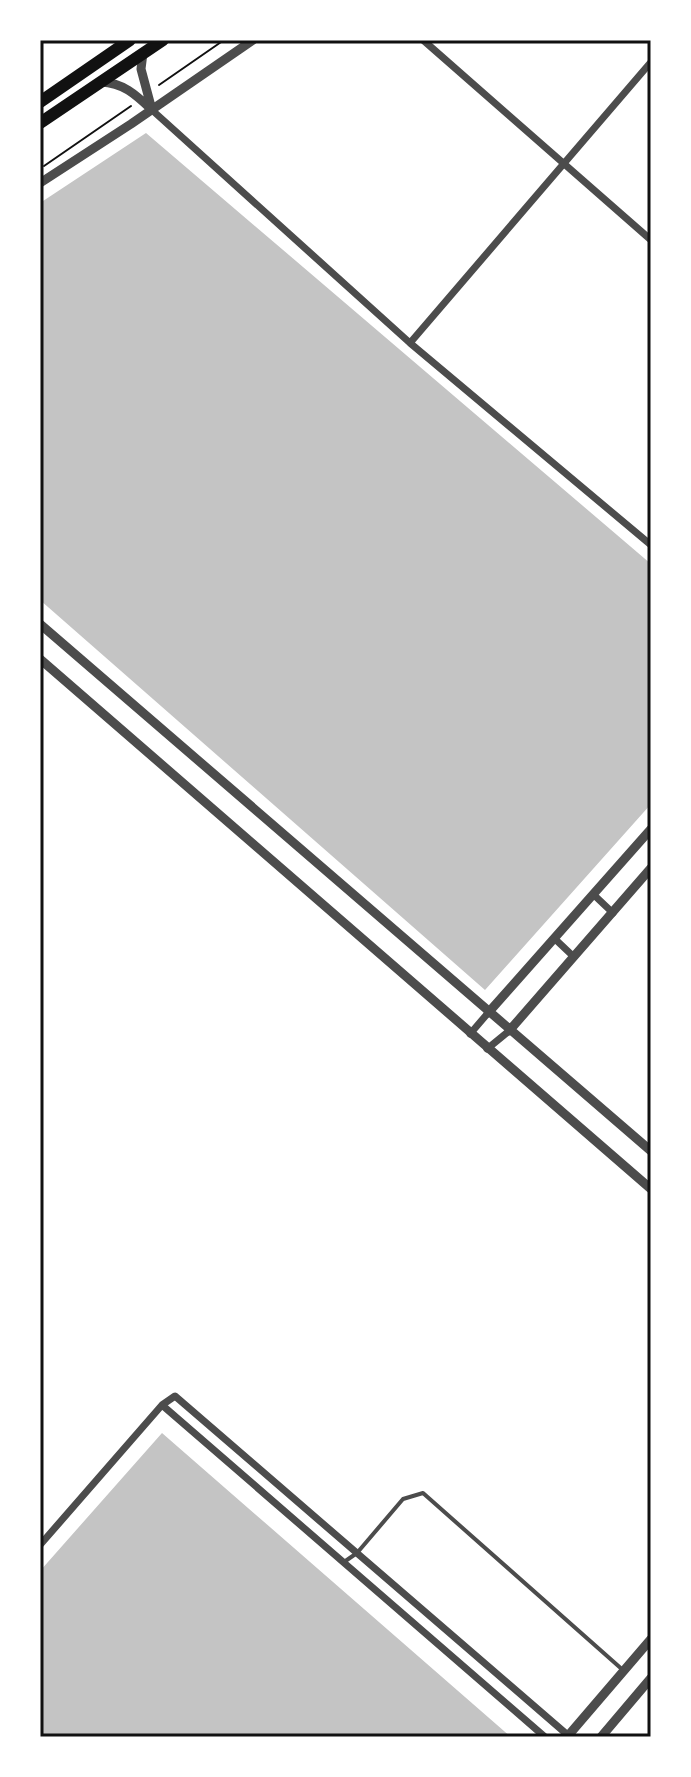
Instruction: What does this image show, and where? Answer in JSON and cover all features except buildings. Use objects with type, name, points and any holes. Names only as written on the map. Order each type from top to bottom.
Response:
[{"type":"main road","points":[[40,102],[130,40]]},
{"type":"main road","points":[[40,123],[163,40]]},
{"type":"street","points":[[40,183],[253,40]]},
{"type":"street","points":[[423,40],[651,240]]},
{"type":"street","points":[[143,53],[141,69],[152,110]]},
{"type":"street","points":[[410,343],[651,62]]},
{"type":"street","points":[[100,82],[127,87],[410,343],[651,545]]},
{"type":"street","points":[[40,624],[651,1151]]},
{"type":"street","points":[[40,659],[651,1189]]},
{"type":"street","points":[[470,1034],[594,895],[647,841],[651,829]]},
{"type":"street","points":[[487,1049],[509,1031],[651,868]]},
{"type":"street","points":[[594,895],[613,913]]},
{"type":"street","points":[[555,939],[574,957]]},
{"type":"street","points":[[40,1545],[162,1405],[175,1396],[569,1736],[651,1639]]},
{"type":"street","points":[[162,1405],[545,1737]]},
{"type":"street","points":[[475,1677],[488,1666]]},
{"type":"street","points":[[601,1737],[651,1678]]},
{"type":"lane","points":[[344,1562],[357,1553],[403,1499],[423,1493],[624,1671]]}]
